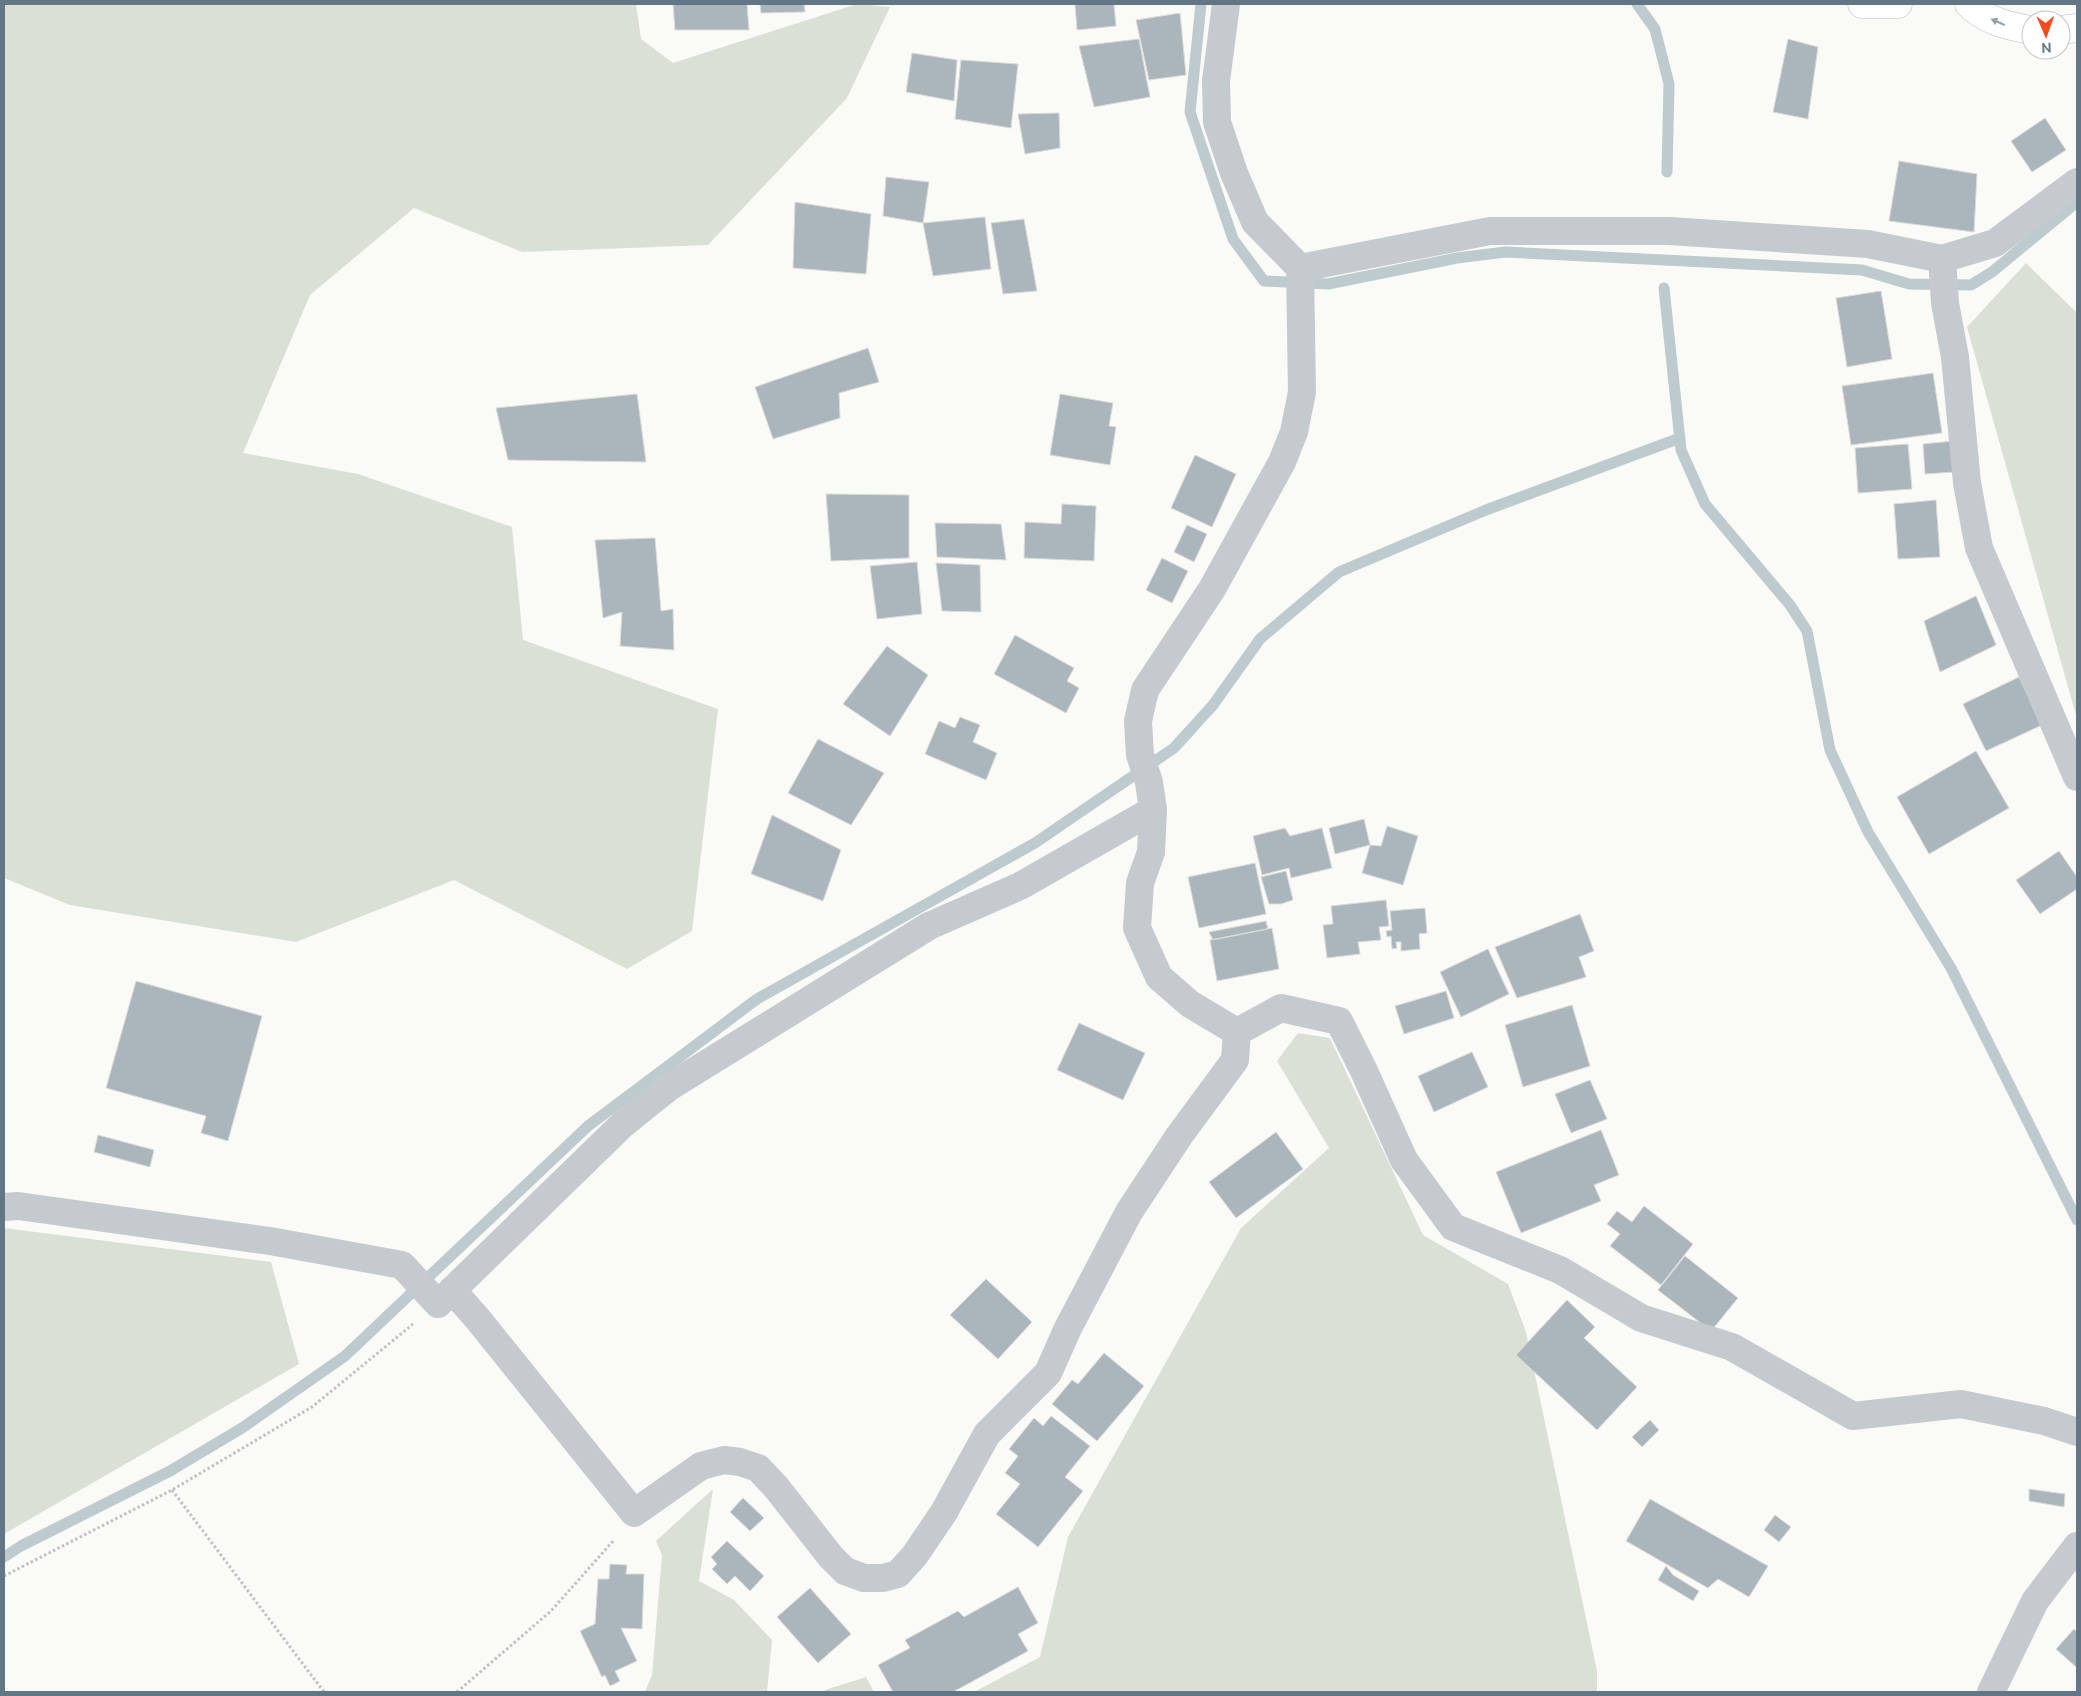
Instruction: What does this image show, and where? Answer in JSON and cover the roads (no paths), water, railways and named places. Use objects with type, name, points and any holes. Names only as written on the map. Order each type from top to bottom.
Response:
[{"type":"highway","points":[[1862,4],[1898,4]]},
{"type":"highway","points":[[1969,4],[1978,13],[2005,26],[2021,28]]},
{"type":"street","points":[[1226,4],[1216,80],[1217,122],[1234,173],[1255,222],[1300,268],[1302,392],[1294,432],[1282,462],[1212,589],[1145,690],[1138,721],[1140,756],[1149,782],[1153,810],[1151,852],[1140,883],[1138,928],[1159,977],[1190,1004],[1237,1032]]},
{"type":"street","points":[[1300,268],[1490,231],[1668,231],[1868,244],[1943,265],[1995,243],[2077,182]]},
{"type":"street","points":[[1943,265],[1945,303],[1955,358],[1967,483],[1979,548],[2077,777]]},
{"type":"street","points":[[439,1296],[623,1124],[669,1087],[929,926],[1020,886],[1153,810]]},
{"type":"street","points":[[1237,1032],[1281,1008],[1339,1022],[1364,1071],[1404,1160],[1453,1227],[1560,1270],[1641,1318],[1732,1347],[1853,1416],[1961,1404],[2044,1421],[2077,1432]]},
{"type":"street","points":[[4,1207],[18,1206],[270,1240],[402,1264],[439,1296],[477,1318],[634,1513],[701,1466],[724,1460],[740,1462],[758,1468],[776,1487],[831,1557],[845,1571],[864,1578],[883,1578],[898,1574],[915,1555],[944,1512],[987,1434],[1048,1373],[1068,1328],[1129,1212],[1179,1136],[1235,1060],[1237,1032]]},
{"type":"street","points":[[1991,1692],[2035,1601],[2077,1546]]},
{"type":"waterway","points":[[1201,4],[1190,112],[1233,239],[1264,281],[1328,284],[1457,258],[1505,252],[1862,270],[1909,284],[1971,285],[1992,272],[2077,202]]},
{"type":"waterway","points":[[1637,4],[1655,29],[1669,84],[1667,172]]},
{"type":"waterway","points":[[1664,288],[1681,450],[1705,504],[1790,605],[1807,631],[1830,750],[1868,832],[1951,968],[2077,1220]]},
{"type":"waterway","points":[[4,1557],[21,1546],[170,1471],[242,1428],[345,1356],[588,1126],[757,999],[1035,843],[1174,748],[1213,705],[1260,639],[1339,572],[1486,510],[1680,438]]}]
